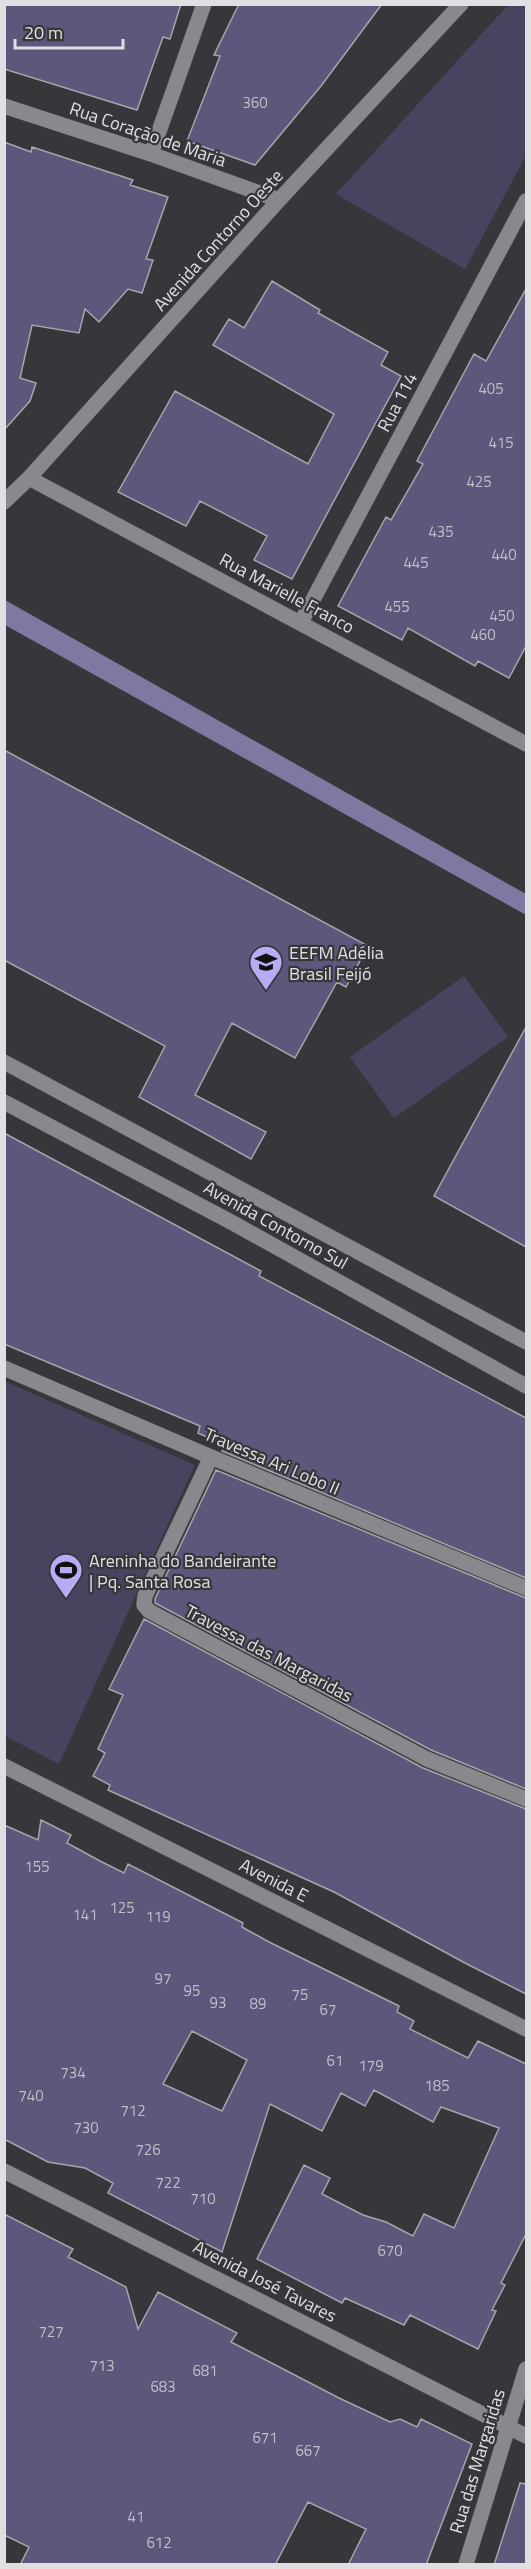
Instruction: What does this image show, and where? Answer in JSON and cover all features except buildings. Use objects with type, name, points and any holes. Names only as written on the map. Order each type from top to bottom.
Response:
[{"type":"street","points":[[152,154],[204,4]]},
{"type":"street","name":"Avenida Contorno Oeste","points":[[4,502],[29,478],[279,200],[460,4]]},
{"type":"street","name":"Rua Coração de Maria","points":[[4,106],[152,154],[279,200]]},
{"type":"street","name":"Rua 114","points":[[301,622],[526,201]]},
{"type":"street","name":"Rua Marielle Franco","points":[[29,478],[526,742]]},
{"type":"street","name":"Avenida Contorno Sul","points":[[4,1062],[526,1342]]},
{"type":"street","name":"Avenida Contorno Sul","points":[[4,1102],[233,1223],[526,1386]]},
{"type":"street","name":"Travessa Ari Lobo II","points":[[4,1368],[526,1588]]},
{"type":"street","name":"Travessa das Margaridas","points":[[211,1457],[145,1596],[146,1608],[427,1759],[526,1799]]},
{"type":"street","name":"Avenida E","points":[[4,1766],[526,2029]]},
{"type":"street","name":"Avenida José Tavares","points":[[4,2171],[526,2436]]},
{"type":"street","name":"Rua das Margaridas","points":[[466,2565],[526,2369]]},
{"type":"shaded area","points":[[508,5],[526,5],[526,156],[465,269],[336,194]]},
{"type":"shaded area","points":[[5,600],[526,894],[526,915],[5,625]]},
{"type":"shaded area","points":[[464,976],[508,1037],[394,1118],[350,1057]]},
{"type":"shaded area","name":"Areninha do Bandeirante | Pq. Santa Rosa","points":[[4,1381],[195,1465],[59,1764],[5,1736]]},
{"type":"place","name":"EEFM Adélia Brasil Feijó","points":[[266,991]]},
{"type":"place","name":"Areninha do Bandeirante | Pq. Santa Rosa","points":[[66,1599]]}]
